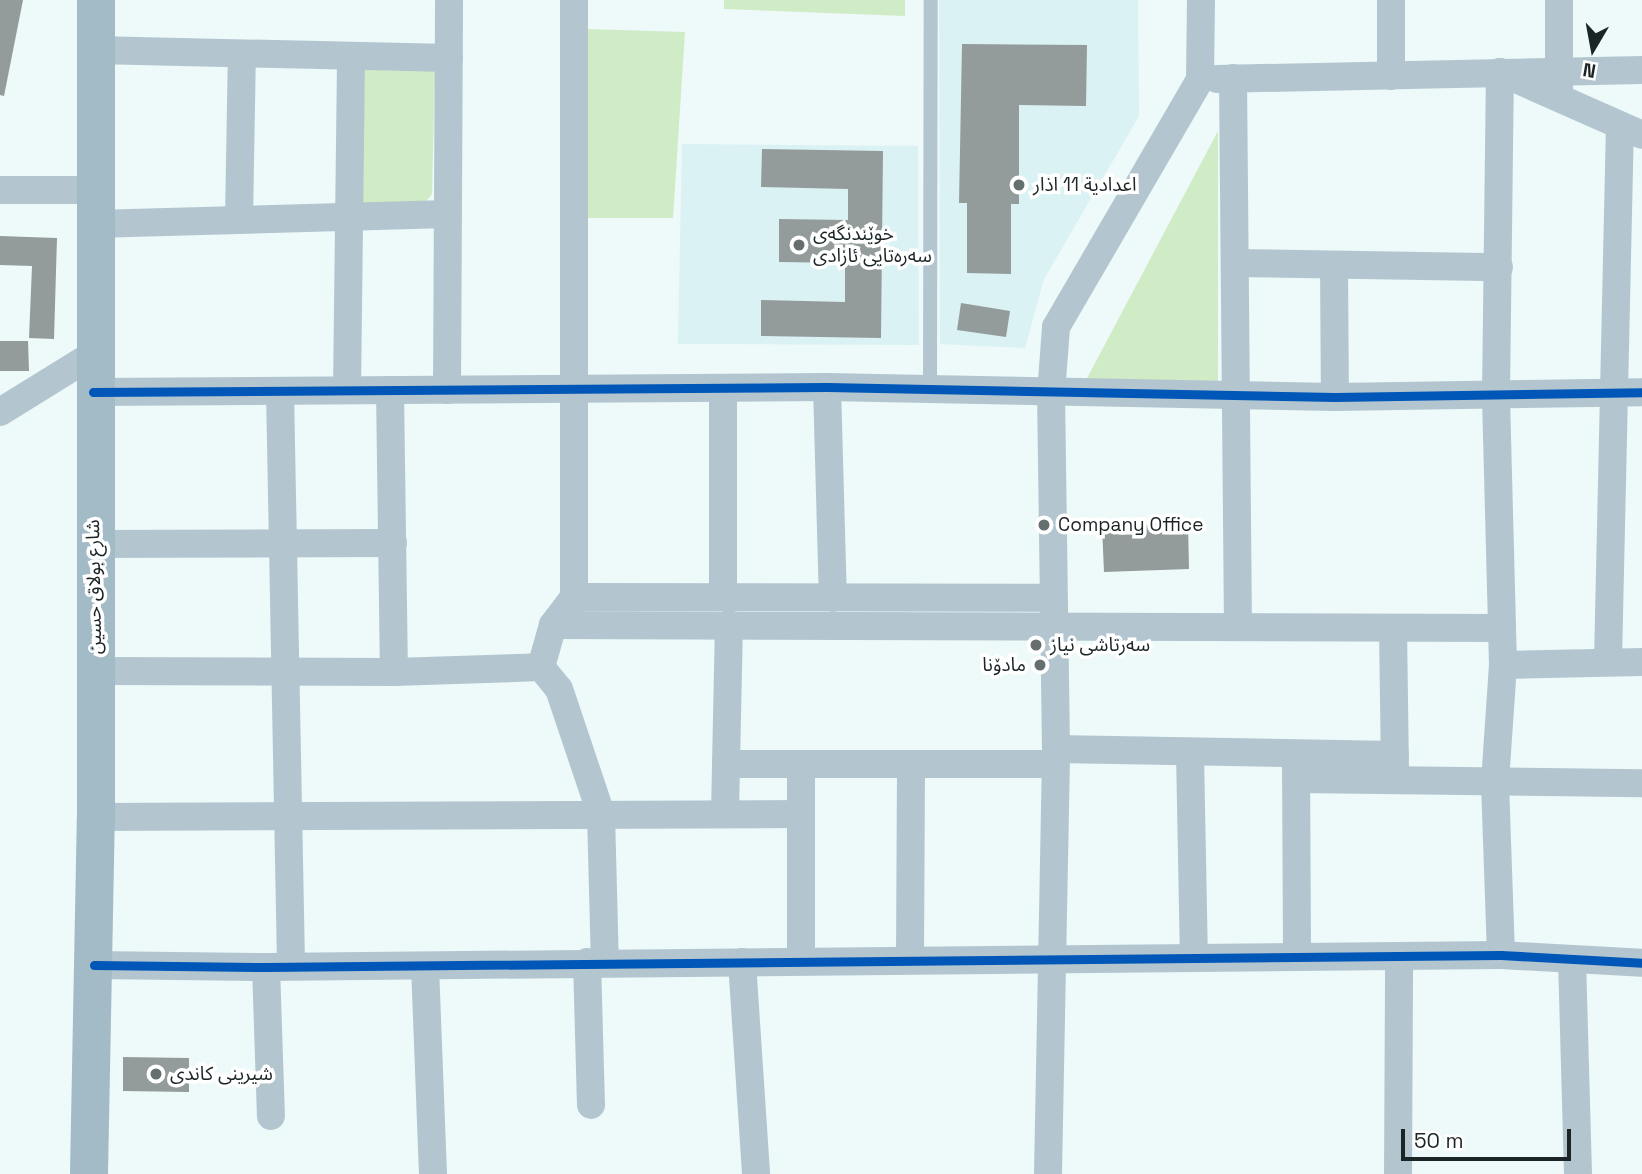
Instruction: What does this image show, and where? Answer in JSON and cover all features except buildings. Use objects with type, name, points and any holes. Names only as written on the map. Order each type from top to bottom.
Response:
[{"type":"street","name":"شارع بولاق حسين","points":[[89,1174],[96,817],[96,671],[92,544],[96,0]]},
{"type":"street","points":[[447,390],[449,0]]},
{"type":"street","points":[[541,667],[553,625],[574,597],[574,0]]},
{"type":"street","points":[[1048,1174],[1055,757],[1051,394],[1056,327],[1200,80],[1201,0]]},
{"type":"street","points":[[1391,0],[1391,76]]},
{"type":"street","points":[[1559,0],[1559,85]]},
{"type":"street","points":[[95,50],[449,58]]},
{"type":"street","points":[[239,220],[242,55]]},
{"type":"street","points":[[347,390],[351,56]]},
{"type":"street","points":[[1559,85],[1642,70]]},
{"type":"street","points":[[1200,80],[1500,72],[1559,85],[1631,130],[1612,393],[1608,661]]},
{"type":"street","points":[[1500,72],[1496,395],[1503,665],[1495,782],[1501,955]]},
{"type":"street","points":[[1233,79],[1238,627]]},
{"type":"street","points":[[0,190],[94,207],[239,220],[448,214]]},
{"type":"street","points":[[1235,263],[1499,267]]},
{"type":"street","points":[[1334,265],[1335,397]]},
{"type":"street","points":[[0,412],[94,354]]},
{"type":"street","points":[[827,387],[833,598]]},
{"type":"street","points":[[93,392],[827,387],[930,388],[1051,394],[1335,397],[1642,392]]},
{"type":"street","points":[[723,388],[725,813]]},
{"type":"street","points":[[390,390],[394,672]]},
{"type":"street","points":[[271,1116],[286,815],[280,391]]},
{"type":"street","points":[[92,544],[393,543]]},
{"type":"street","points":[[574,597],[726,611],[1052,612]]},
{"type":"street","points":[[553,625],[726,611],[833,598],[1238,627],[1502,628]]},
{"type":"street","points":[[1393,628],[1395,768]]},
{"type":"street","points":[[1503,665],[1642,662]]},
{"type":"street","points":[[96,671],[394,672],[541,667]]},
{"type":"street","points":[[541,667],[559,690],[601,814],[591,1105]]},
{"type":"street","points":[[726,764],[911,764],[1190,753],[1296,767],[1395,768],[1495,782],[1642,783]]},
{"type":"street","points":[[1190,753],[1194,958]]},
{"type":"street","points":[[911,764],[911,959]]},
{"type":"street","points":[[801,765],[801,961]]},
{"type":"street","points":[[1296,767],[1297,956]]},
{"type":"street","points":[[96,817],[801,814]]},
{"type":"street","points":[[94,965],[425,966],[596,962],[1501,955],[1642,963]]},
{"type":"street","points":[[1398,1174],[1399,957]]},
{"type":"street","points":[[1572,959],[1578,1174]]},
{"type":"street","points":[[742,962],[756,1174]]},
{"type":"street","points":[[425,966],[433,1174]]},
{"type":"lane","points":[[930,388],[931,0]]},
{"type":"shaded area","name":"اعدادية 11 اذار","points":[[939,0],[1138,0],[1139,116],[1044,279],[1025,348],[940,344]]},
{"type":"shaded area","name":"خوێندنگەی سەرەتایی ئازادی","points":[[682,144],[918,146],[919,345],[678,344]]},
{"type":"green space","points":[[724,0],[905,0],[905,16],[724,9]]},
{"type":"green space","points":[[587,29],[685,32],[673,218],[582,218]]},
{"type":"green space","points":[[365,70],[435,71],[432,194],[422,207],[361,208]]},
{"type":"green space","points":[[1218,131],[1218,382],[1085,382]]},
{"type":"cycle path","points":[[93,392],[827,387],[1335,397],[1642,392]]},
{"type":"cycle path","points":[[94,965],[266,967],[1501,955],[1642,963]]},
{"type":"place","name":"اعدادية 11 اذار","points":[[1019,185]]},
{"type":"place","name":"خوێندنگەی سەرەتایی ئازادی","points":[[799,245]]},
{"type":"place","name":"Company Office","points":[[1044,525]]},
{"type":"place","name":"سەرتاشی نیاز","points":[[1036,645]]},
{"type":"place","name":"مادۆنا","points":[[1040,665]]},
{"type":"place","name":"شیرینی کاندی","points":[[156,1074]]}]
